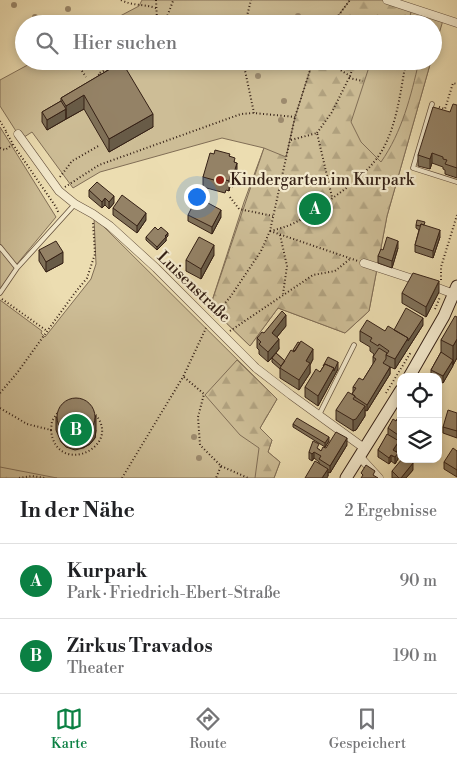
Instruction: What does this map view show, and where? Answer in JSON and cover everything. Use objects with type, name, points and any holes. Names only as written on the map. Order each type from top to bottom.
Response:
[{"type":"main road","points":[[411,373],[455,290]]},
{"type":"main road","points":[[346,478],[397,396]]},
{"type":"street","points":[[387,0],[435,15]]},
{"type":"street","points":[[442,17],[457,22]]},
{"type":"street","name":"Luisenstraße","points":[[18,134],[59,191],[75,204],[110,226],[156,268],[256,368],[319,416],[362,452],[379,478]]},
{"type":"street","points":[[364,263],[443,289],[455,290]]},
{"type":"lane","points":[[432,104],[413,168],[457,182]]},
{"type":"lane","points":[[0,293],[17,268],[75,204]]},
{"type":"lane","points":[[0,247],[17,268]]},
{"type":"lane","points":[[319,416],[354,345]]},
{"type":"path","points":[[122,0],[132,5],[145,4],[156,8]]},
{"type":"path","points":[[156,0],[157,15]]},
{"type":"path","points":[[247,15],[251,0]]},
{"type":"path","points":[[339,15],[350,0]]},
{"type":"path","points":[[167,15],[172,1]]},
{"type":"path","points":[[81,70],[86,77]]},
{"type":"path","points":[[100,78],[98,74],[106,70]]},
{"type":"path","points":[[245,70],[254,113]]},
{"type":"path","points":[[122,478],[183,377],[210,322],[231,296],[261,251],[270,231],[295,117],[310,70]]},
{"type":"path","points":[[339,70],[349,77],[363,80]]},
{"type":"path","points":[[290,140],[317,133],[332,112],[352,70]]},
{"type":"path","points":[[270,231],[289,227],[303,220],[354,182],[375,161],[389,136],[399,100],[404,70]]},
{"type":"path","points":[[432,104],[445,108],[453,83],[457,84]]},
{"type":"path","points":[[59,191],[99,166],[241,114],[254,113],[295,117]]},
{"type":"path","points":[[0,121],[13,144],[56,207],[60,220]]},
{"type":"path","points":[[6,132],[18,134]]},
{"type":"path","points":[[317,133],[332,198]]},
{"type":"path","points":[[0,148],[5,150],[13,144]]},
{"type":"path","points":[[54,183],[72,161],[100,145]]},
{"type":"path","points":[[230,197],[239,209],[273,216]]},
{"type":"path","points":[[0,393],[87,278],[95,254],[92,214]]},
{"type":"path","points":[[442,316],[443,289],[440,281],[441,267],[457,215]]},
{"type":"path","points":[[270,231],[364,263]]},
{"type":"path","points":[[280,235],[287,266],[283,295]]},
{"type":"path","points":[[224,335],[313,274],[335,271],[350,259]]},
{"type":"path","points":[[0,298],[47,331]]},
{"type":"path","points":[[382,400],[412,349]]},
{"type":"path","points":[[183,377],[204,394],[198,417],[200,445],[221,466],[248,478]]},
{"type":"path","points":[[0,408],[27,424],[51,430]]},
{"type":"path","points":[[58,412],[52,421],[51,430],[54,444],[61,451],[81,456],[91,451],[99,443],[102,431],[99,419],[94,413]]},
{"type":"path","points":[[216,478],[221,466]]},
{"type":"path","points":[[18,478],[32,476],[45,478]]},
{"type":"green space","points":[[142,0],[387,0],[437,15],[122,15],[139,6]]},
{"type":"green space","points":[[350,0],[387,0],[412,8],[410,15],[339,15]]},
{"type":"green space","points":[[18,70],[428,70],[387,216],[369,311],[345,333],[278,308],[250,346],[210,307],[244,202],[264,148],[222,138],[100,172],[73,188],[32,132],[21,139],[0,106],[0,80]]},
{"type":"green space","points":[[310,70],[368,70],[351,122],[361,142],[381,162],[400,126],[417,70],[428,70],[387,216],[369,311],[345,333],[278,308],[250,346],[210,307],[264,148],[286,157],[295,117]]},
{"type":"green space","points":[[0,127],[56,217],[17,264],[0,295]]},
{"type":"green space","points":[[94,217],[277,399],[260,428],[272,440],[268,452],[280,462],[274,478],[0,478],[0,300],[42,331],[41,333],[45,337],[91,279],[96,264]]},
{"type":"green space","points":[[237,360],[277,399],[260,428],[272,440],[268,452],[280,462],[274,478],[255,478],[259,448],[240,435],[205,395]]},
{"type":"green space","points":[[0,467],[57,478],[0,478]]},
{"type":"building","points":[[108,70],[127,70],[153,114],[109,139],[84,95],[66,106],[61,98]]},
{"type":"building","points":[[61,101],[66,109],[47,120],[42,112]]},
{"type":"building","points":[[453,104],[457,105],[457,168],[445,164],[447,160],[432,153],[430,159],[418,155],[433,107],[450,112]]},
{"type":"building","points":[[215,150],[230,154],[229,156],[235,158],[234,162],[237,163],[233,176],[230,176],[229,181],[226,180],[225,183],[203,177],[210,153],[214,154]]},
{"type":"building","points":[[97,182],[114,196],[109,202],[105,198],[102,202],[89,190]]},
{"type":"building","points":[[122,195],[146,213],[137,226],[113,208]]},
{"type":"building","points":[[197,197],[221,210],[212,227],[188,215]]},
{"type":"building","points":[[417,220],[425,222],[424,225],[416,225]]},
{"type":"building","points":[[421,224],[440,230],[433,251],[415,245]]},
{"type":"building","points":[[155,227],[158,230],[161,227],[168,233],[157,247],[146,237]]},
{"type":"building","points":[[199,237],[214,245],[201,269],[186,260]]},
{"type":"building","points":[[387,237],[398,241],[392,261],[378,256],[381,249],[383,250]]},
{"type":"building","points":[[56,241],[63,252],[46,262],[39,250]]},
{"type":"building","points":[[413,273],[439,281],[426,307],[402,293]]},
{"type":"building","points":[[406,308],[423,318],[408,341],[408,338],[394,330]]},
{"type":"building","points":[[282,311],[286,315],[272,333],[279,339],[268,352],[259,344],[261,342],[257,338],[262,332],[264,333]]},
{"type":"building","points":[[455,316],[457,317],[457,339],[453,346],[441,340]]},
{"type":"building","points":[[367,320],[385,331],[388,326],[408,338],[395,359],[386,355],[389,351],[379,344],[378,346],[370,341],[372,338],[360,331]]},
{"type":"building","points":[[301,341],[313,349],[306,361],[310,363],[299,380],[280,368],[291,350],[294,352]]},
{"type":"building","points":[[298,342],[300,343],[295,351],[293,350]]},
{"type":"building","points":[[379,348],[387,353],[383,363],[390,367],[367,405],[352,394],[356,388],[353,387],[359,378],[363,380],[376,359],[373,357]]},
{"type":"building","points":[[441,352],[453,360],[443,376],[442,373],[431,370]]},
{"type":"building","points":[[276,353],[285,361],[281,366],[272,358]]},
{"type":"building","points":[[328,357],[338,362],[334,371],[334,368],[325,364],[323,366]]},
{"type":"building","points":[[325,364],[334,368],[318,396],[305,387],[316,369],[320,372]]},
{"type":"building","points":[[348,392],[355,396],[353,399],[365,406],[356,419],[353,420],[336,410]]},
{"type":"building","points":[[76,398],[90,403],[95,417],[90,431],[76,436],[62,431],[57,417],[62,403]]},
{"type":"building","points":[[448,410],[457,413],[457,431],[443,427]]},
{"type":"building","points":[[297,418],[329,437],[325,443],[293,424]]},
{"type":"building","points":[[393,419],[396,421],[397,419],[397,434],[388,428]]},
{"type":"building","points":[[336,432],[347,438],[330,466],[319,459],[321,456],[314,452],[312,454],[309,452],[313,441],[319,444],[317,448],[321,451],[323,447],[326,448]]},
{"type":"building","points":[[387,434],[397,440],[397,444],[393,450],[397,452],[395,457],[391,455],[389,458],[378,450]]},
{"type":"building","points":[[453,448],[457,451],[457,470],[444,462]]},
{"type":"building","points":[[315,461],[328,469],[322,478],[305,478]]},
{"type":"building","points":[[399,463],[413,463],[401,478],[392,471]]},
{"type":"building","points":[[366,465],[375,471],[373,475],[378,478],[361,478],[363,475],[361,473]]},
{"type":"place","name":"Kindergarten im Kurpark","points":[[220,180]]},
{"type":"place","name":"Kurpark","points":[[315,209]]},
{"type":"place","name":"Zirkus Travados","points":[[76,430]]}]
